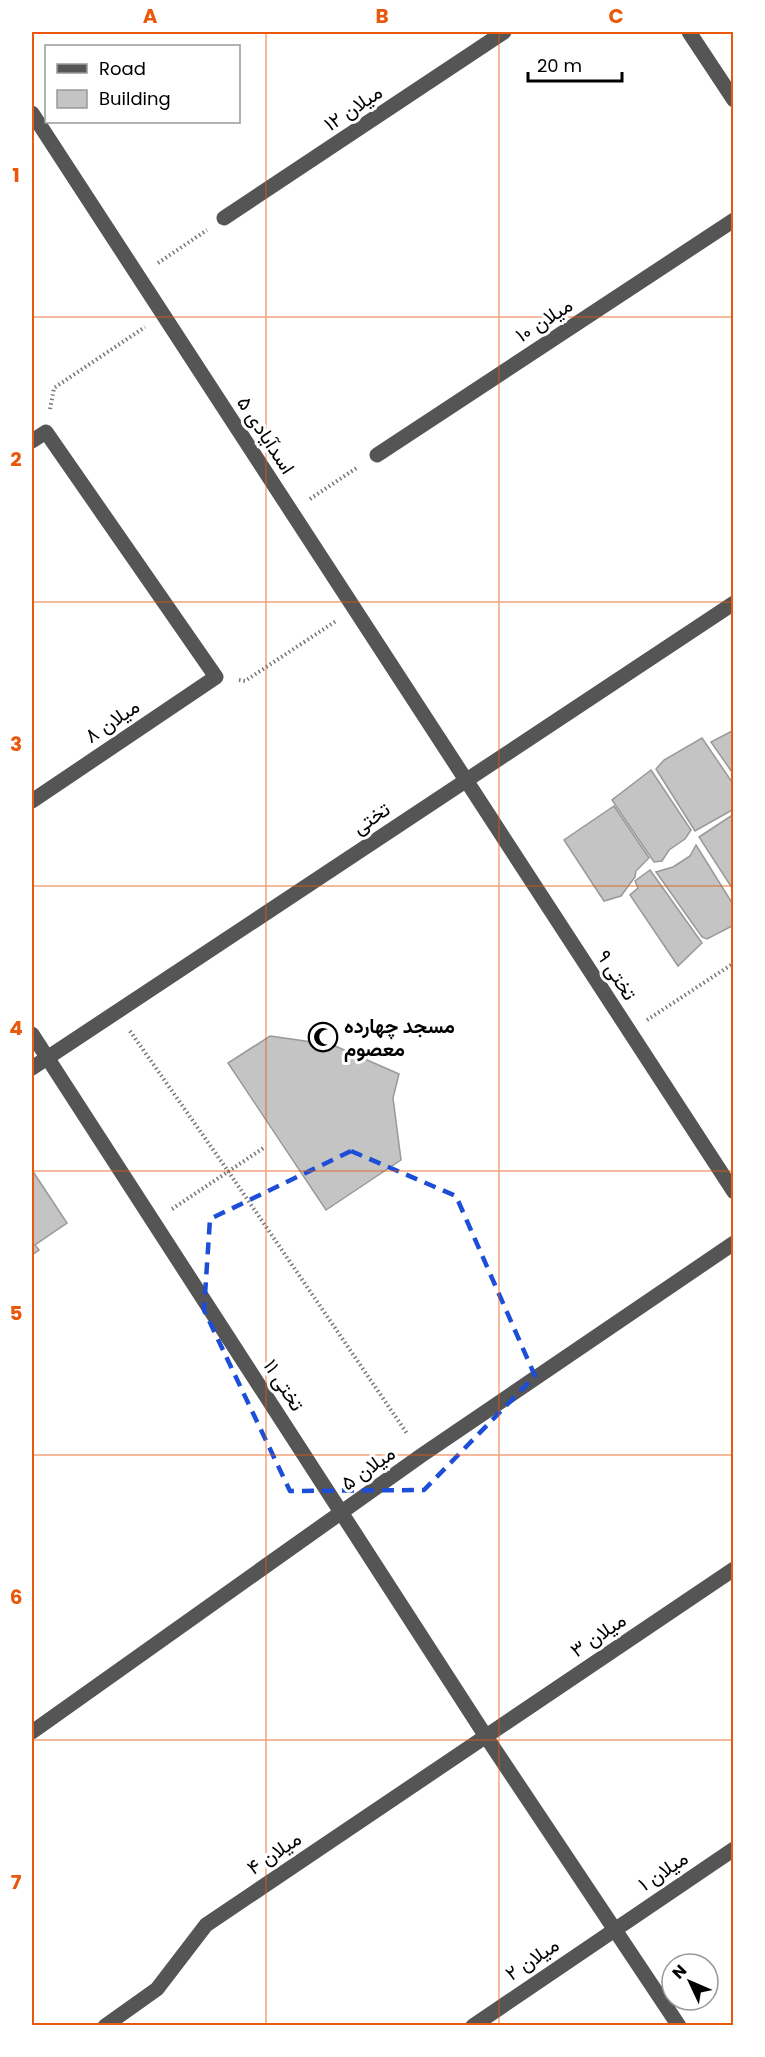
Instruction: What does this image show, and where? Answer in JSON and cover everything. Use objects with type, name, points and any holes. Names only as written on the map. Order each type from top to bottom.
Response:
[{"type":"street","name":"میلان ۱۲","points":[[224,218],[504,32]]},
{"type":"street","points":[[689,32],[734,100]]},
{"type":"street","name":"اسدآیادی ۵","points":[[32,113],[465,781]]},
{"type":"street","name":"میلان ۱۰","points":[[377,455],[734,220]]},
{"type":"street","points":[[32,441],[46,432],[216,676]]},
{"type":"street","name":"تختی","points":[[32,1068],[734,603]]},
{"type":"street","name":"میلان ۸","points":[[32,801],[216,676]]},
{"type":"street","name":"تختی ۹","points":[[465,781],[734,1192]]},
{"type":"street","name":"تختی ۱۱","points":[[32,1034],[485,1736],[679,2025]]},
{"type":"street","name":"میلان ۵","points":[[32,1732],[422,1455],[734,1244]]},
{"type":"street","name":"میلان ۳","points":[[485,1736],[734,1569]]},
{"type":"street","name":"میلان ۴","points":[[105,2025],[157,1989],[206,1925],[485,1736]]},
{"type":"street","name":"میلان ۱","points":[[615,1928],[734,1849]]},
{"type":"street","name":"میلان ۲","points":[[473,2025],[615,1928]]},
{"type":"path","points":[[138,276],[224,218]]},
{"type":"path","points":[[46,432],[54,388],[163,315]]},
{"type":"path","points":[[291,512],[377,455]]},
{"type":"path","points":[[216,676],[245,681],[354,609]]},
{"type":"path","points":[[629,1032],[734,963]]},
{"type":"path","points":[[116,1012],[422,1455]]},
{"type":"path","points":[[154,1221],[265,1147]]},
{"type":"highlighted area","points":[[351,1151],[456,1196],[535,1376],[424,1490],[290,1491],[204,1310],[210,1219]]},
{"type":"building","points":[[734,730],[734,775],[711,742]]},
{"type":"building","points":[[702,738],[734,785],[734,809],[695,831],[656,769],[664,760]]},
{"type":"building","points":[[651,770],[691,830],[685,839],[669,850],[662,861],[654,862],[612,800]]},
{"type":"building","points":[[614,806],[649,858],[636,871],[635,877],[621,896],[604,901],[564,840]]},
{"type":"building","points":[[734,814],[734,891],[699,837]]},
{"type":"building","points":[[696,845],[734,906],[734,925],[707,939],[702,937],[656,872],[673,867],[690,856]]},
{"type":"building","points":[[650,870],[702,943],[678,966],[630,895],[638,888],[635,881]]},
{"type":"building","points":[[270,1036],[333,1045],[399,1074],[393,1098],[401,1160],[326,1210],[228,1063]]},
{"type":"building","points":[[32,1170],[67,1223],[35,1245],[39,1250],[32,1255]]},
{"type":"place","name":"مسجد چهارده معصوم","points":[[323,1037]]}]
